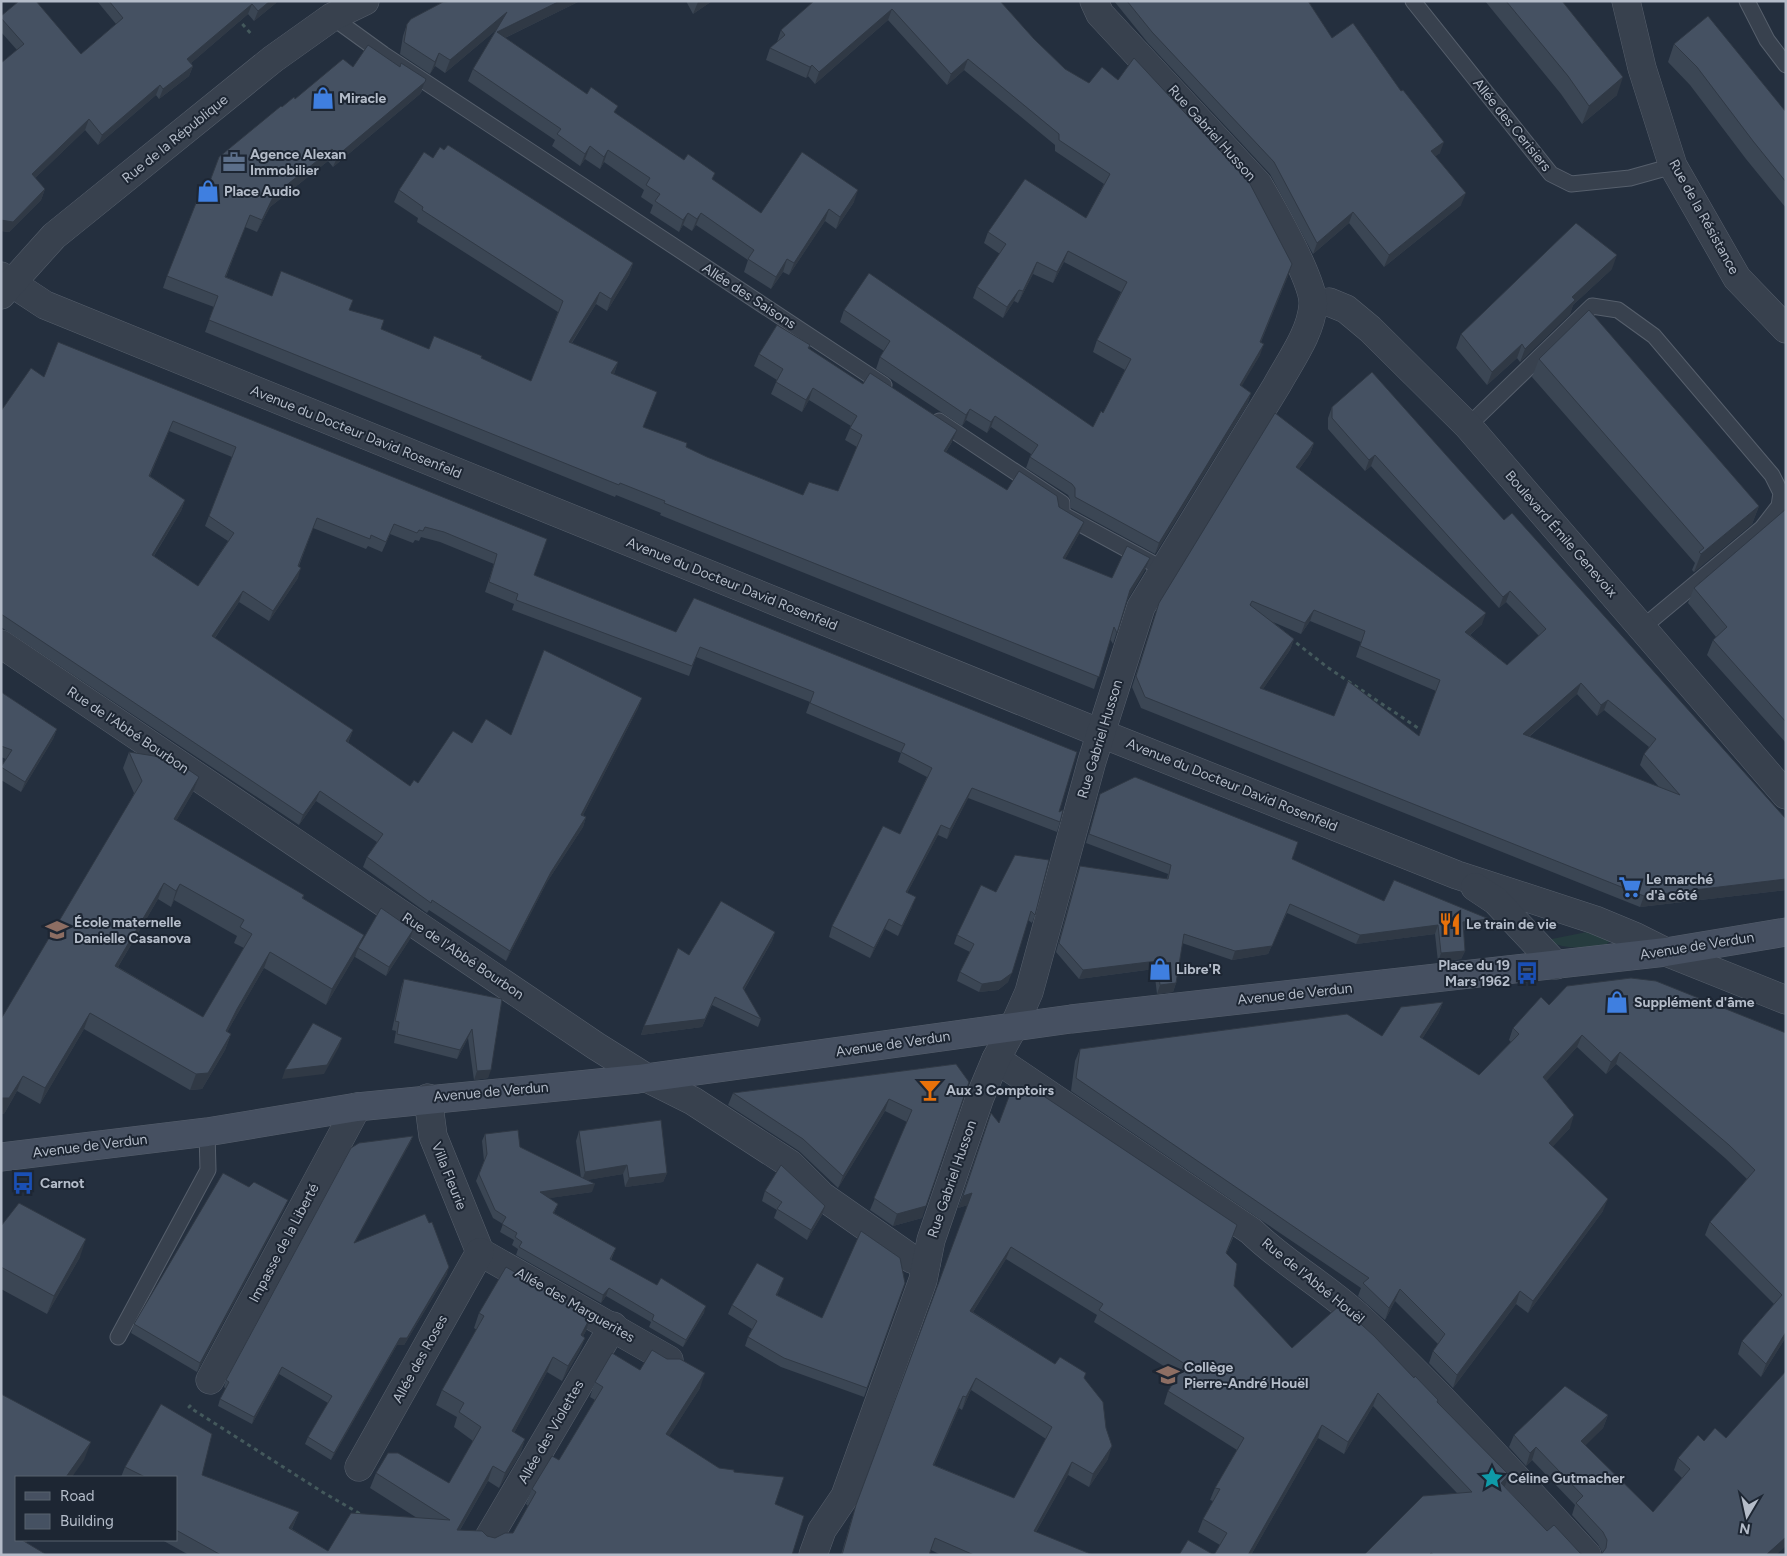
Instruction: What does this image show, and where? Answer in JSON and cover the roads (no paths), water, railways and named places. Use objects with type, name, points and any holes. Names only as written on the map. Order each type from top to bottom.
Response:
[{"type":"street","name":"Rue de la République","points":[[4,285],[54,236],[273,59],[332,17],[365,1]]},
{"type":"street","name":"Rue Gabriel Husson","points":[[813,1555],[822,1530],[845,1496],[923,1280],[931,1240],[980,1097],[996,1059],[1014,1026],[1029,992],[1100,733],[1141,607],[1162,569],[1278,385],[1300,342],[1314,304],[1310,284],[1258,184],[1100,14],[1094,1]]},
{"type":"street","name":"Rue de la Résistance","points":[[1626,1],[1642,68],[1673,166],[1738,278],[1786,329]]},
{"type":"street","name":"Avenue du Docteur David Rosenfeld","points":[[4,285],[45,306],[1100,733],[1457,875],[1594,920],[1636,937],[1666,952]]},
{"type":"street","name":"Boulevard Émile Genevoix","points":[[1314,304],[1329,302],[1346,309],[1370,329],[1468,426],[1786,795]]},
{"type":"street","name":"Rue de l'Abbé Bourbon","points":[[1,644],[588,1040],[648,1078],[693,1101],[790,1164],[822,1196],[912,1259],[926,1264]]},
{"type":"street","name":"Avenue du Docteur David Rosenfeld","points":[[1457,875],[1496,901],[1556,965]]},
{"type":"street","name":"Avenue de Verdun","points":[[1,1157],[207,1132],[357,1107],[428,1098],[648,1078],[1014,1026],[1666,952],[1786,932]]},
{"type":"street","points":[[1666,952],[1786,1000]]},
{"type":"street","name":"Rue de l'Abbé Houël","points":[[996,1059],[1252,1231],[1270,1249],[1346,1305],[1479,1438],[1587,1555]]},
{"type":"street","name":"Villa Fleurie","points":[[428,1098],[433,1136],[480,1252]]},
{"type":"street","name":"Impasse de la Liberté","points":[[210,1380],[357,1107]]},
{"type":"street","name":"Allée des Marguerites","points":[[480,1252],[613,1326],[669,1360]]},
{"type":"street","name":"Allée des Roses","points":[[360,1467],[480,1252]]},
{"type":"street","name":"Allée des Violettes","points":[[489,1537],[613,1326]]},
{"type":"lane","name":"Allée des Cerisiers","points":[[1413,1],[1551,174],[1571,184],[1630,178],[1673,166]]},
{"type":"lane","points":[[1747,1],[1767,40],[1786,65]]},
{"type":"lane","name":"Allée des Saisons","points":[[332,17],[392,60],[897,394]]},
{"type":"lane","points":[[1468,426],[1592,306],[1618,310],[1654,336],[1772,475],[1781,493],[1779,506],[1762,528],[1642,628]]},
{"type":"lane","points":[[930,416],[1062,503],[1062,514],[1162,569]]},
{"type":"lane","points":[[118,1336],[208,1170],[207,1132]]},
{"type":"place","name":"Miracle","points":[[323,98]]},
{"type":"place","name":"Agence Alexan Immobilier","points":[[234,162]]},
{"type":"place","name":"Place Audio","points":[[208,191]]},
{"type":"place","name":"Le marché d'à côté","points":[[1630,887]]},
{"type":"place","name":"Le train de vie","points":[[1450,924]]},
{"type":"place","name":"École maternelle Danielle Casanova","points":[[57,930]]},
{"type":"place","name":"Libre'R","points":[[1160,969]]},
{"type":"place","name":"Place du 19 Mars 1962","points":[[1527,973]]},
{"type":"place","name":"Supplément d'âme","points":[[1617,1002]]},
{"type":"place","name":"Aux 3 Comptoirs","points":[[930,1090]]},
{"type":"place","name":"Carnot","points":[[23,1183]]},
{"type":"place","name":"Collège Pierre-André Houël","points":[[1168,1375]]},
{"type":"place","name":"Céline Gutmacher","points":[[1492,1478]]}]
